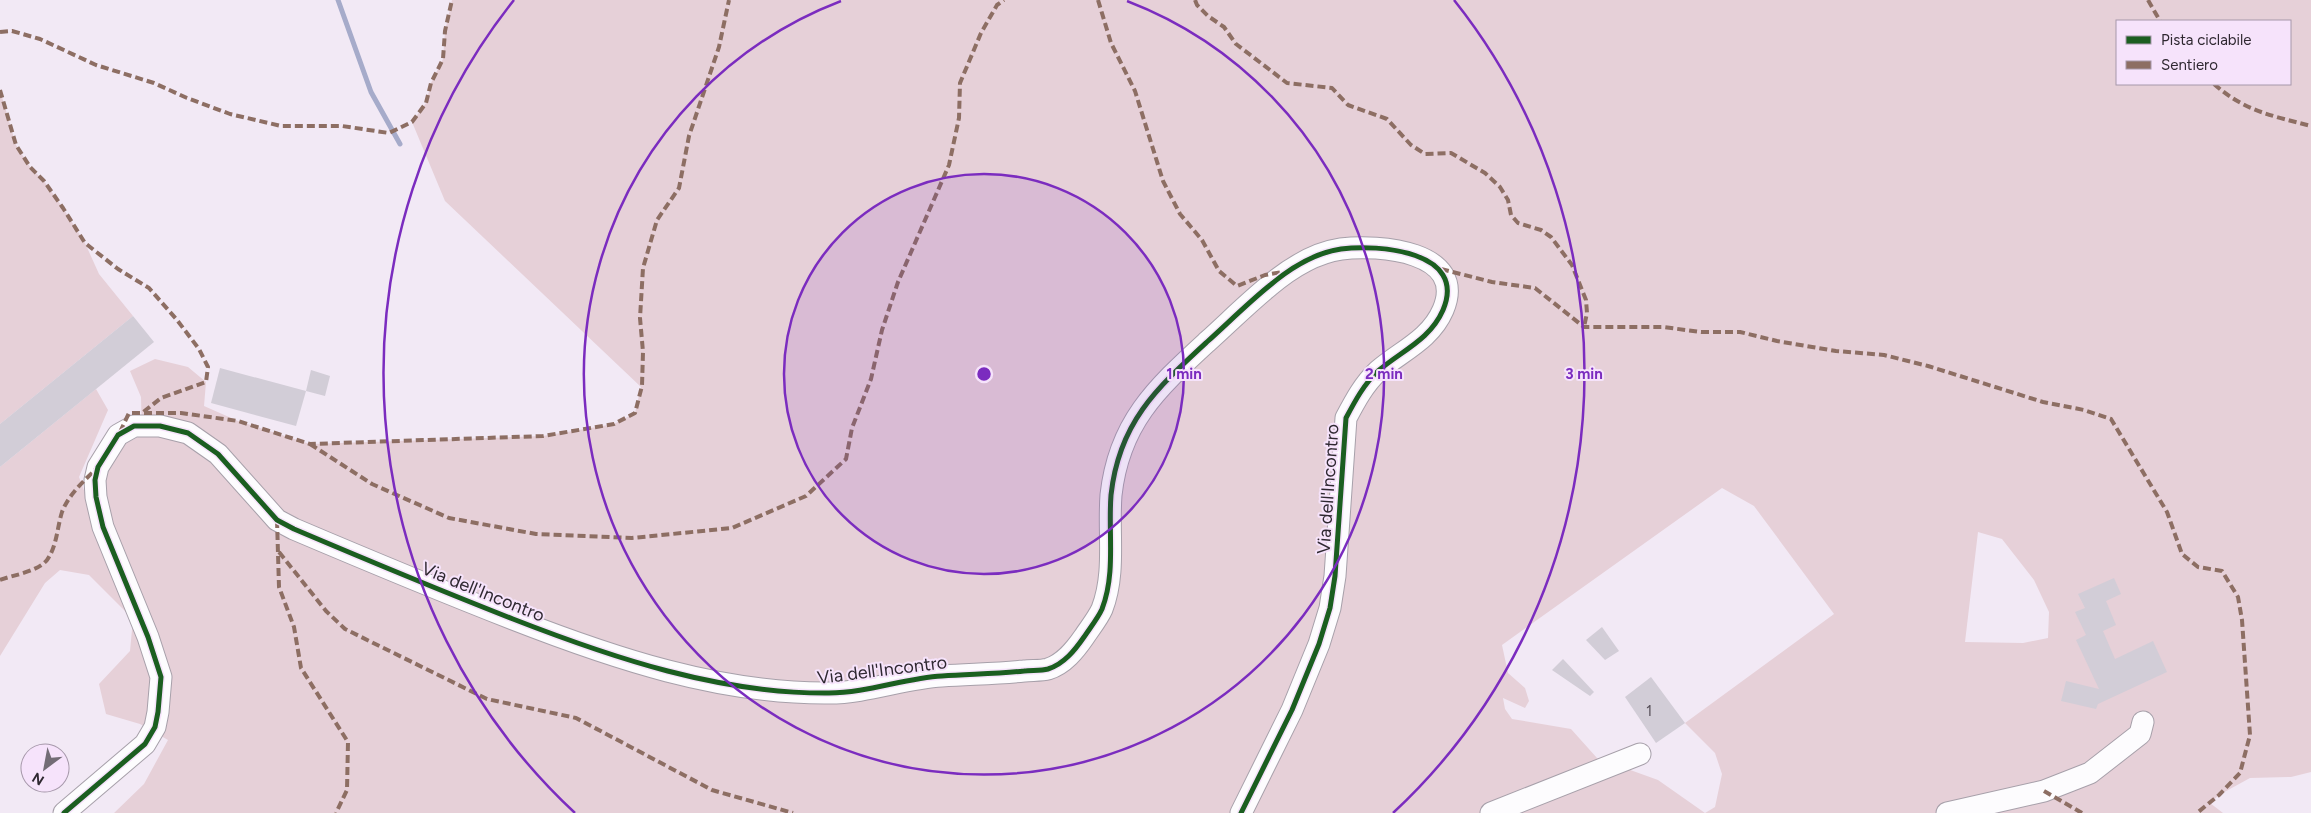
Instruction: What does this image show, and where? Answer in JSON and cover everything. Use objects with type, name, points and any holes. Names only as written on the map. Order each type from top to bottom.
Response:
[{"type":"street","name":"Via dell'Incontro","points":[[64,813],[145,744],[155,727],[158,712],[161,677],[148,637],[103,527],[95,480],[98,467],[118,434],[134,426],[160,426],[188,433],[218,454],[277,520],[294,529],[425,585],[619,658],[728,684],[782,692],[834,694],[936,676],[1049,669],[1069,656],[1101,610],[1108,582],[1111,497],[1116,465],[1129,430],[1166,378],[1263,291],[1287,271],[1304,262],[1338,250],[1378,247],[1425,258],[1440,269],[1445,281],[1446,297],[1443,311],[1427,334],[1378,371],[1358,395],[1346,418],[1336,556],[1330,608],[1319,644],[1292,710],[1241,813]]},
{"type":"street","points":[[1947,813],[2044,792],[2090,773],[2140,734],[2143,722]]},
{"type":"street","points":[[1491,813],[1640,754]]},
{"type":"shaded area","points":[[452,0],[2311,0],[2311,772],[2291,777],[2250,778],[2219,795],[2210,803],[2223,813],[1705,813],[114,813],[144,784],[168,740],[140,724],[106,714],[99,684],[130,651],[133,619],[89,575],[60,570],[45,583],[0,656],[0,467],[96,389],[108,410],[79,477],[85,493],[122,445],[142,435],[141,397],[130,371],[155,359],[188,367],[206,382],[204,406],[238,421],[310,444],[543,436],[614,424],[635,413],[641,387],[445,201],[412,122],[426,103],[431,83],[443,59],[445,31]],"holes":[[[1722,488],[1754,506],[1834,614],[1685,723],[1715,753],[1722,774],[1715,807],[1705,813],[1658,780],[1597,758],[1571,729],[1512,719],[1505,709],[1503,698],[1525,708],[1529,701],[1525,688],[1508,673],[1502,645]],[[1978,532],[2002,539],[2034,580],[2049,612],[2048,638],[2023,643],[1965,642]]]},
{"type":"shaded area","points":[[0,90],[16,145],[30,167],[44,181],[63,208],[85,243],[99,274],[133,316],[0,424]]},
{"type":"building","points":[[133,316],[154,342],[0,467],[0,424]]},
{"type":"building","points":[[220,368],[306,391],[296,426],[211,403]]},
{"type":"building","points":[[311,370],[330,376],[325,396],[306,391]]},
{"type":"building","points":[[2114,578],[2121,594],[2106,601],[2116,625],[2103,631],[2115,659],[2153,641],[2167,672],[2098,704],[2096,709],[2061,701],[2066,681],[2099,689],[2076,640],[2086,635],[2075,612],[2085,608],[2078,594]]},
{"type":"building","points":[[1602,627],[1619,651],[1605,660],[1586,640]]},
{"type":"building","points":[[1563,659],[1594,692],[1590,696],[1552,670]]},
{"type":"building","points":[[1651,677],[1685,723],[1656,743],[1625,697]]},
{"type":"waterway","points":[[338,0],[371,92],[400,144]]},
{"type":"marked path","points":[[0,32],[12,31],[40,39],[96,65],[154,83],[230,114],[281,126],[342,126],[389,133],[412,122],[426,103],[431,83],[443,59],[445,31],[452,0]]},
{"type":"marked path","points":[[120,432],[129,413],[181,413],[238,421],[310,444],[543,436],[614,424],[635,413],[642,386],[643,352],[640,318],[643,268],[657,220],[679,188],[689,136],[719,47],[729,0]]},
{"type":"marked path","points":[[310,444],[372,484],[449,518],[536,534],[632,538],[732,528],[806,496],[846,459],[852,428],[871,379],[882,330],[898,282],[949,165],[959,118],[960,83],[981,33],[997,5],[1004,0]]},
{"type":"marked path","points":[[1098,0],[1111,43],[1135,91],[1163,181],[1180,214],[1202,240],[1219,271],[1237,286],[1265,275],[1282,272]]},
{"type":"marked path","points":[[1195,0],[1197,5],[1208,16],[1224,27],[1236,44],[1287,83],[1332,88],[1348,105],[1387,119],[1411,145],[1425,154],[1451,153],[1485,173],[1500,187],[1508,200],[1511,215],[1518,223],[1541,230],[1551,237],[1572,265],[1586,300],[1587,313],[1584,327]]},
{"type":"marked path","points":[[2148,0],[2159,20]]},
{"type":"marked path","points":[[2215,85],[2236,101],[2248,107],[2311,126]]},
{"type":"marked path","points":[[0,90],[16,145],[30,167],[44,181],[85,243],[118,269],[149,288],[199,349],[208,367],[206,382],[161,398],[142,413]]},
{"type":"marked path","points":[[1441,269],[1492,282],[1535,288],[1584,327],[1663,327],[1701,332],[1740,332],[1777,341],[1836,351],[1884,355],[1928,366],[2043,402],[2084,410],[2111,419],[2167,512],[2182,554],[2198,567],[2222,571],[2238,597],[2242,620],[2250,735],[2240,773],[2219,795],[2197,813]]},
{"type":"marked path","points":[[0,580],[31,570],[47,560],[53,549],[62,512],[68,500],[96,469]]},
{"type":"marked path","points":[[277,520],[279,587],[294,627],[301,668],[348,742],[347,790],[336,813]]},
{"type":"marked path","points":[[279,552],[326,611],[345,629],[487,699],[576,718],[712,790],[793,813]]},
{"type":"marked path","points":[[2044,791],[2082,813]]},
{"type":"cycle path","points":[[64,813],[145,744],[155,727],[158,712],[161,677],[148,637],[103,527],[96,497],[95,480],[98,467],[118,435],[134,426],[160,426],[188,433],[218,454],[277,520],[294,529],[513,619],[589,647],[668,671],[748,687],[788,692],[829,693],[857,691],[928,677],[1042,670],[1054,667],[1069,656],[1081,642],[1102,609],[1109,581],[1111,553],[1110,509],[1115,469],[1122,447],[1132,427],[1143,408],[1157,391],[1253,299],[1302,263],[1331,251],[1357,248],[1376,248],[1415,256],[1431,263],[1443,275],[1447,290],[1443,310],[1431,329],[1423,337],[1378,371],[1368,381],[1346,418],[1335,576],[1330,608],[1319,644],[1292,710],[1241,813]]}]
